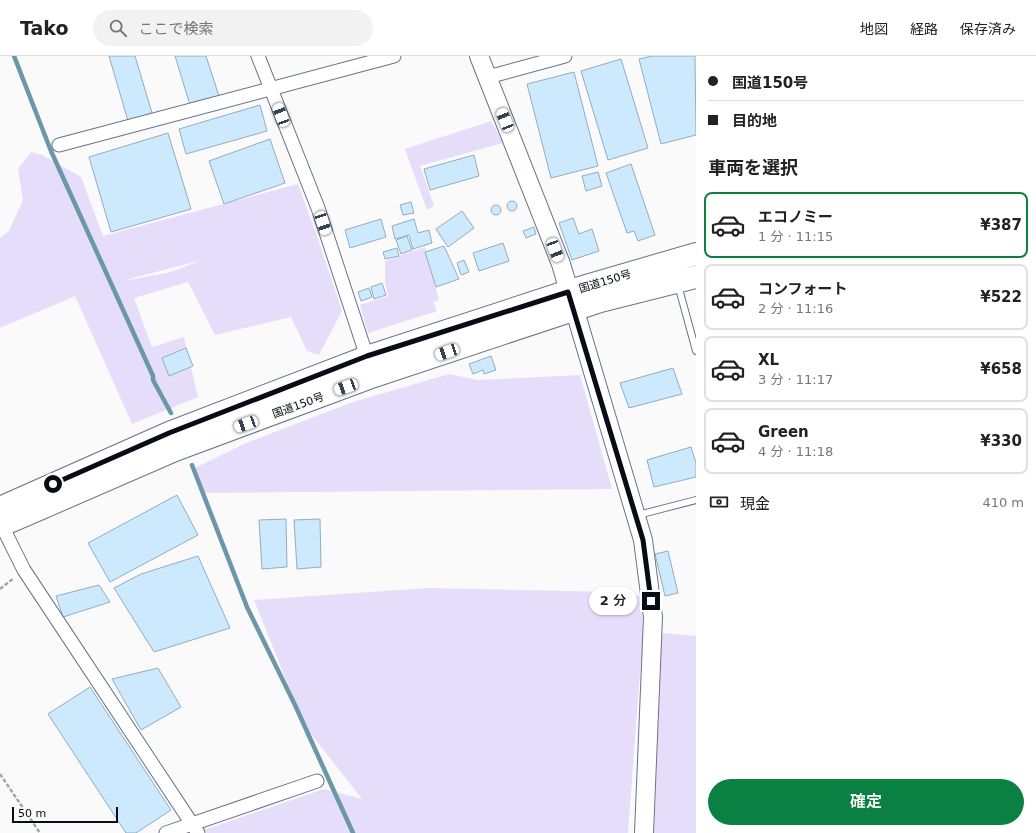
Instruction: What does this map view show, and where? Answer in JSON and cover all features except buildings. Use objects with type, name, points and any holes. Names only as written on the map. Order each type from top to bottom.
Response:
[{"type":"highway","name":"国道150号","points":[[1,520],[176,450],[696,254]]},
{"type":"highway","name":"国道150号","points":[[1,520],[169,433],[367,356],[571,301],[600,302],[687,280]]},
{"type":"street","points":[[258,56],[318,208],[367,356]]},
{"type":"street","points":[[59,145],[394,56]]},
{"type":"street","points":[[479,56],[561,264],[643,540],[653,617],[644,833]]},
{"type":"street","points":[[488,77],[565,56]]},
{"type":"street","points":[[1,520],[24,570],[195,829]]},
{"type":"street","points":[[166,833],[195,829],[317,781]]},
{"type":"lane","points":[[687,280],[696,351]]},
{"type":"lane","points":[[636,515],[696,500]]},
{"type":"path","points":[[0,589],[24,570]]},
{"type":"path","points":[[0,774],[40,833]]},
{"type":"shaded area","points":[[491,121],[503,143],[420,166],[434,206],[427,210],[405,149]]},
{"type":"shaded area","points":[[31,152],[42,155],[81,177],[103,236],[298,184],[342,311],[319,355],[307,351],[291,317],[215,335],[188,282],[134,298],[152,347],[184,337],[198,397],[132,424],[75,296],[0,328],[0,238],[9,231],[23,200],[18,169]],"holes":[[[202,260],[171,272],[129,280]]]},
{"type":"shaded area","points":[[425,247],[439,300],[433,302],[437,311],[368,333],[360,305],[388,296],[385,282],[385,261]]},
{"type":"shaded area","points":[[449,374],[477,380],[580,375],[612,489],[202,493],[193,469],[246,443],[350,403]]},
{"type":"shaded area","points":[[428,588],[615,592],[641,596],[643,632],[628,833],[207,833],[204,830],[324,789],[362,799],[304,725],[254,600]]},
{"type":"shaded area","points":[[662,633],[696,636],[696,833],[654,833]]},
{"type":"waterway","points":[[14,56],[51,151],[153,376],[153,380],[171,413]]},
{"type":"waterway","points":[[192,465],[247,607],[295,705],[353,833]]},
{"type":"route","points":[[53,484],[169,433],[367,356],[568,292],[643,540],[651,601]]}]
